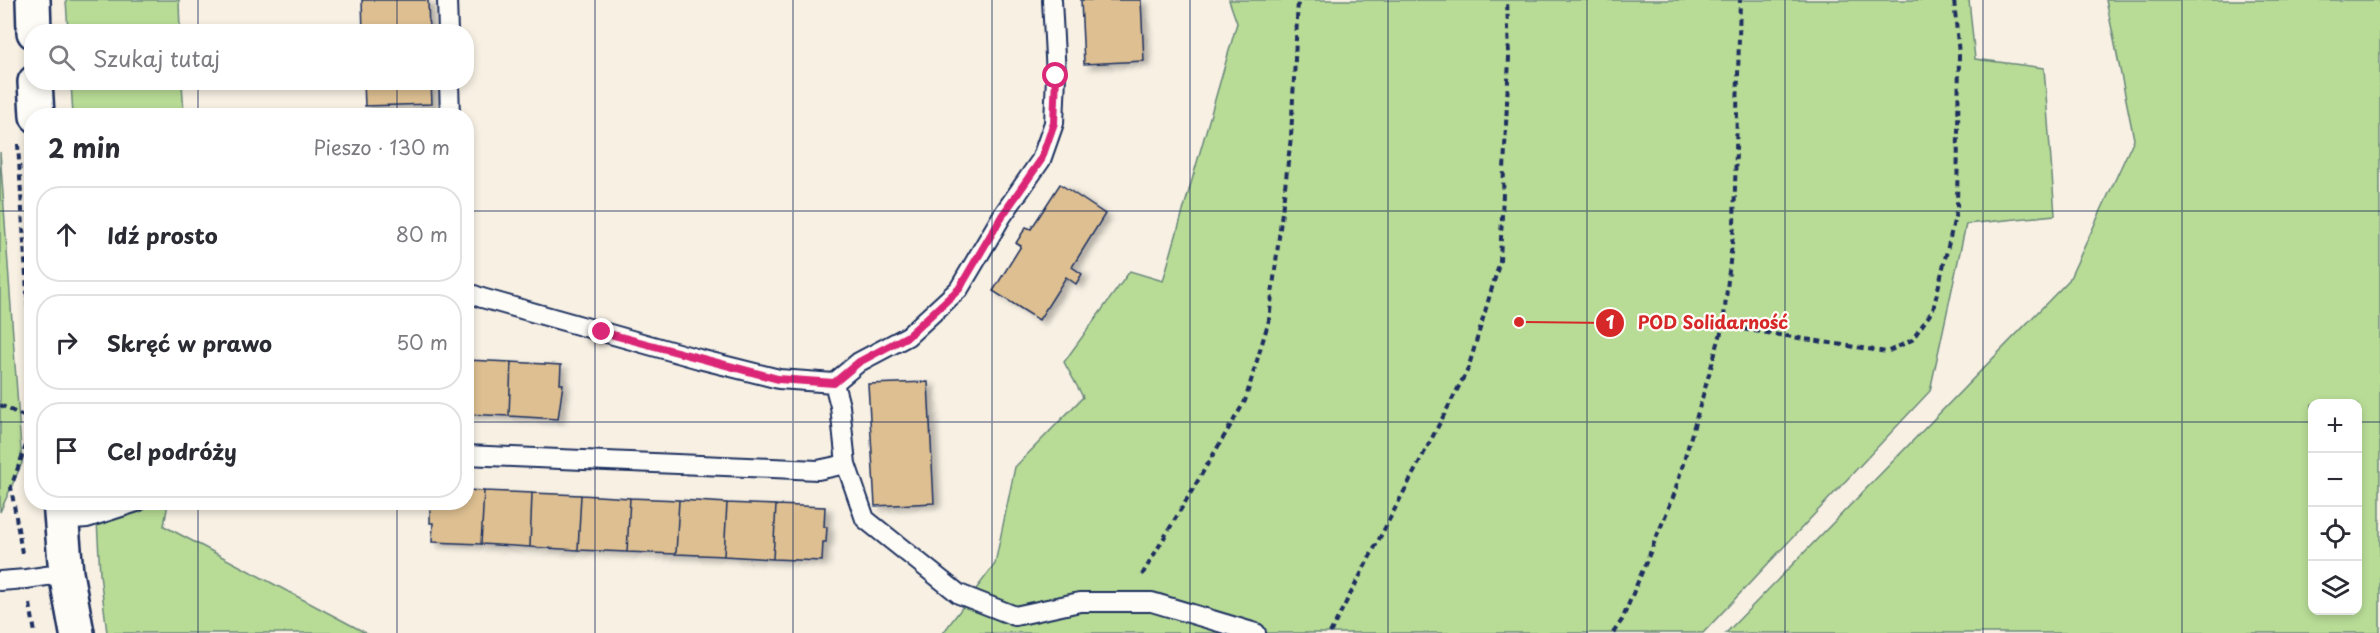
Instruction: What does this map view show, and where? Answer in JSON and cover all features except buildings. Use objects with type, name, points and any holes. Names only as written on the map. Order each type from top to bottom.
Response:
[{"type":"street","points":[[33,0],[34,24]]},
{"type":"street","points":[[30,108],[34,90]]},
{"type":"street","points":[[61,511],[66,573],[77,633]]},
{"type":"lane","points":[[447,0],[448,24]]},
{"type":"lane","points":[[474,295],[778,379],[834,383],[859,362],[908,336],[959,289],[1002,216],[1041,160],[1054,123],[1056,76],[1052,0]]},
{"type":"lane","points":[[449,90],[450,108]]},
{"type":"lane","points":[[834,383],[840,406],[846,464],[865,519],[959,594],[1015,616],[1080,602],[1152,602],[1256,633]]},
{"type":"lane","points":[[474,455],[818,470],[846,464]]},
{"type":"lane","points":[[61,511],[87,518],[112,510]]},
{"type":"lane","points":[[0,581],[66,573]]},
{"type":"path","points":[[1130,602],[1150,560],[1245,401],[1269,320],[1291,137],[1298,0]]},
{"type":"path","points":[[1330,633],[1467,369],[1500,261],[1509,57],[1507,0]]},
{"type":"path","points":[[1613,633],[1622,620],[1674,495],[1723,326],[1734,225],[1740,0]]},
{"type":"path","points":[[1723,326],[1887,352],[1912,340],[1933,309],[1957,208],[1959,55],[1954,0]]},
{"type":"path","points":[[0,405],[24,416]]},
{"type":"path","points":[[24,451],[11,487],[35,633]]},
{"type":"green space","points":[[66,0],[179,0],[180,24],[68,24]]},
{"type":"green space","points":[[1229,0],[1969,0],[1975,59],[2044,68],[2055,215],[1966,224],[1930,391],[1703,633],[943,633],[995,564],[1015,467],[1083,397],[1064,362],[1130,271],[1163,281],[1237,23]]},
{"type":"green space","points":[[2106,0],[2380,0],[2380,633],[1726,633],[2069,280],[2134,139]]},
{"type":"green space","points":[[71,90],[182,90],[184,108],[73,108]]},
{"type":"green space","points":[[0,152],[22,463],[0,512]]},
{"type":"green space","points":[[96,510],[167,510],[164,526],[366,633],[107,633],[100,574]]},
{"type":"place","name":"POD Solidarność","points":[[1519,322]]},
{"type":"route","points":[[602,332],[778,379],[834,383],[859,362],[908,336],[959,289],[1002,216],[1041,160],[1054,123],[1056,76]]}]
